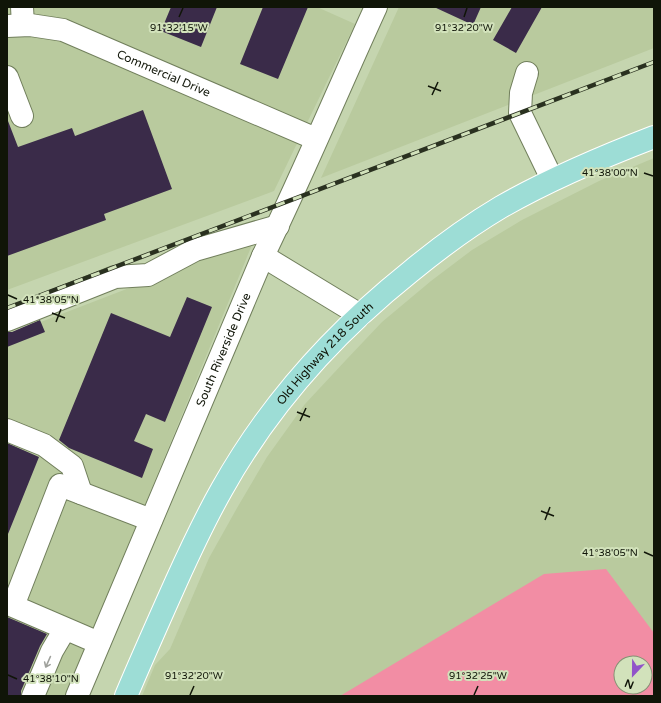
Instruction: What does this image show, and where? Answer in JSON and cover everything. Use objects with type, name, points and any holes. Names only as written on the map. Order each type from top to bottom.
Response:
[{"type":"main road","name":"Old Highway 218 South","points":[[126,696],[199,532],[222,487],[276,408],[316,359],[360,315],[417,266],[468,228],[552,179],[602,157],[654,137]]},
{"type":"street","name":"South Riverside Drive","points":[[77,696],[263,256],[290,201],[316,139],[376,7]]},
{"type":"street","name":"Commercial Drive","points":[[17,19],[63,30],[316,139]]},
{"type":"street","points":[[527,74],[521,93],[520,113],[552,179]]},
{"type":"street","points":[[7,77],[22,116]]},
{"type":"street","points":[[7,320],[115,277],[148,275],[195,250],[278,226]]},
{"type":"street","points":[[263,256],[360,315]]},
{"type":"street","points":[[7,430],[44,445],[72,466],[81,493]]},
{"type":"street","points":[[99,643],[10,607],[60,485],[151,520]]},
{"type":"street","points":[[33,696],[52,652],[65,629]]},
{"type":"shaded area","points":[[7,7],[317,7],[355,24],[274,191],[7,290]]},
{"type":"shaded area","points":[[399,7],[654,7],[654,48],[321,178]]},
{"type":"shaded area","points":[[654,158],[654,696],[142,696],[155,665],[170,649],[209,558],[267,457],[305,404],[382,322],[431,281],[472,250],[522,220],[599,181]]},
{"type":"shaded area","points":[[254,240],[66,696],[7,696],[7,335]]},
{"type":"shaded area","points":[[606,569],[654,633],[654,696],[340,696],[544,574]]},
{"type":"building","points":[[171,7],[217,7],[201,47],[161,31]]},
{"type":"building","points":[[263,7],[308,7],[278,79],[240,64]]},
{"type":"building","points":[[434,7],[481,7],[473,25]]},
{"type":"building","points":[[512,7],[542,7],[516,53],[493,40]]},
{"type":"building","points":[[143,110],[172,189],[104,214],[106,220],[7,256],[7,121],[18,147],[72,128],[75,136]]},
{"type":"building","points":[[187,297],[212,307],[165,422],[146,414],[134,441],[153,449],[142,478],[69,448],[59,440],[111,313],[170,337]]},
{"type":"building","points":[[40,320],[45,332],[7,347],[7,332],[12,332]]},
{"type":"building","points":[[7,443],[39,457],[8,534],[7,534]]},
{"type":"building","points":[[7,617],[47,634],[40,646],[21,691],[21,696],[7,696]]},
{"type":"railway","points":[[7,308],[654,62]]}]
